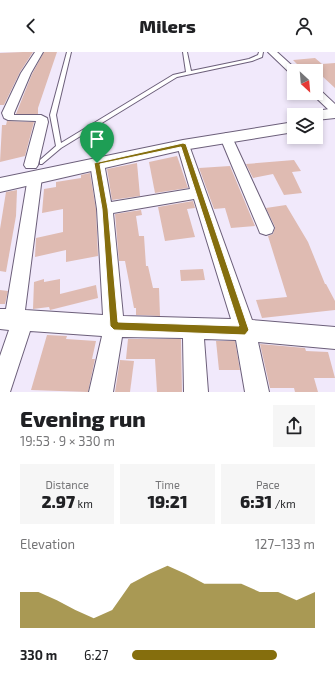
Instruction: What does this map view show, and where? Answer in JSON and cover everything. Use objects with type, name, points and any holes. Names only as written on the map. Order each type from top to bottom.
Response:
[{"type":"main road","points":[[323,114],[335,111]]},
{"type":"main road","points":[[0,185],[36,168],[205,131],[287,119]]},
{"type":"main road","points":[[323,123],[335,122]]},
{"type":"main road","points":[[0,172],[97,163],[183,144],[287,128]]},
{"type":"street","points":[[0,389],[36,168],[42,122],[41,118],[12,118],[8,116],[8,113],[26,73],[39,52]]},
{"type":"street","points":[[273,53],[285,52]]},
{"type":"street","points":[[273,53],[287,66]]},
{"type":"street","points":[[323,99],[335,111]]},
{"type":"street","points":[[226,137],[266,228]]},
{"type":"street","points":[[183,144],[198,193],[245,330],[257,392]]},
{"type":"street","points":[[97,163],[105,209],[114,326],[101,392]]},
{"type":"street","points":[[105,209],[198,193]]},
{"type":"street","points":[[12,319],[114,326],[245,330],[335,339]]},
{"type":"street","points":[[193,328],[196,392]]},
{"type":"lane","points":[[59,147],[54,116],[69,52]]},
{"type":"lane","points":[[185,52],[189,72]]},
{"type":"lane","points":[[36,168],[59,147],[175,76],[250,60],[260,56],[261,52]]},
{"type":"building","points":[[33,52],[20,72],[4,105],[0,105],[0,53]]},
{"type":"building","points":[[44,52],[57,52],[38,108],[38,114],[16,114],[32,74]]},
{"type":"building","points":[[315,58],[322,64],[297,64],[293,60]]},
{"type":"building","points":[[335,63],[335,88],[323,77],[322,64]]},
{"type":"building","points":[[7,121],[34,122],[25,156],[0,162],[2,125],[6,125]]},
{"type":"building","points":[[177,156],[188,188],[155,193],[149,162]]},
{"type":"building","points":[[294,160],[301,171],[292,172],[302,193],[284,195],[273,174],[253,178],[246,164]]},
{"type":"building","points":[[137,163],[140,196],[112,200],[107,169]]},
{"type":"building","points":[[230,166],[255,226],[231,228],[225,208],[214,209],[199,168]]},
{"type":"building","points":[[90,173],[96,209],[98,256],[66,262],[66,250],[35,257],[36,238],[63,232],[63,209],[42,213],[44,189],[56,187],[56,182],[81,178],[81,175]]},
{"type":"building","points":[[17,190],[16,216],[6,272],[0,271],[0,229],[6,192]]},
{"type":"building","points":[[193,201],[195,208],[187,209],[195,237],[165,241],[158,207]]},
{"type":"building","points":[[286,205],[308,242],[325,284],[335,301],[335,310],[262,318],[256,300],[287,297],[268,236],[273,234],[275,227],[266,208]]},
{"type":"building","points":[[141,210],[142,215],[136,216],[139,236],[144,236],[146,266],[148,266],[153,288],[159,288],[160,316],[136,315],[136,308],[134,308],[125,261],[119,261],[115,214]]},
{"type":"building","points":[[203,269],[205,280],[181,281],[180,270]]},
{"type":"building","points":[[44,279],[44,282],[60,279],[60,294],[96,285],[98,298],[50,310],[49,307],[33,309],[34,282]]},
{"type":"building","points":[[0,290],[8,291],[5,304],[0,304]]},
{"type":"building","points":[[47,335],[67,336],[66,339],[96,341],[92,359],[95,359],[88,392],[31,390]]},
{"type":"building","points":[[128,339],[181,339],[182,392],[157,392],[155,359],[126,359]]},
{"type":"building","points":[[216,341],[235,341],[240,370],[219,370]]},
{"type":"building","points":[[260,344],[305,348],[306,351],[328,352],[335,378],[314,378],[318,392],[295,392],[294,388],[270,388]]},
{"type":"building","points":[[120,360],[134,361],[130,392],[115,392]]},
{"type":"route","points":[[183,144],[198,193],[245,330],[114,326],[105,209],[97,163],[183,144]]}]
